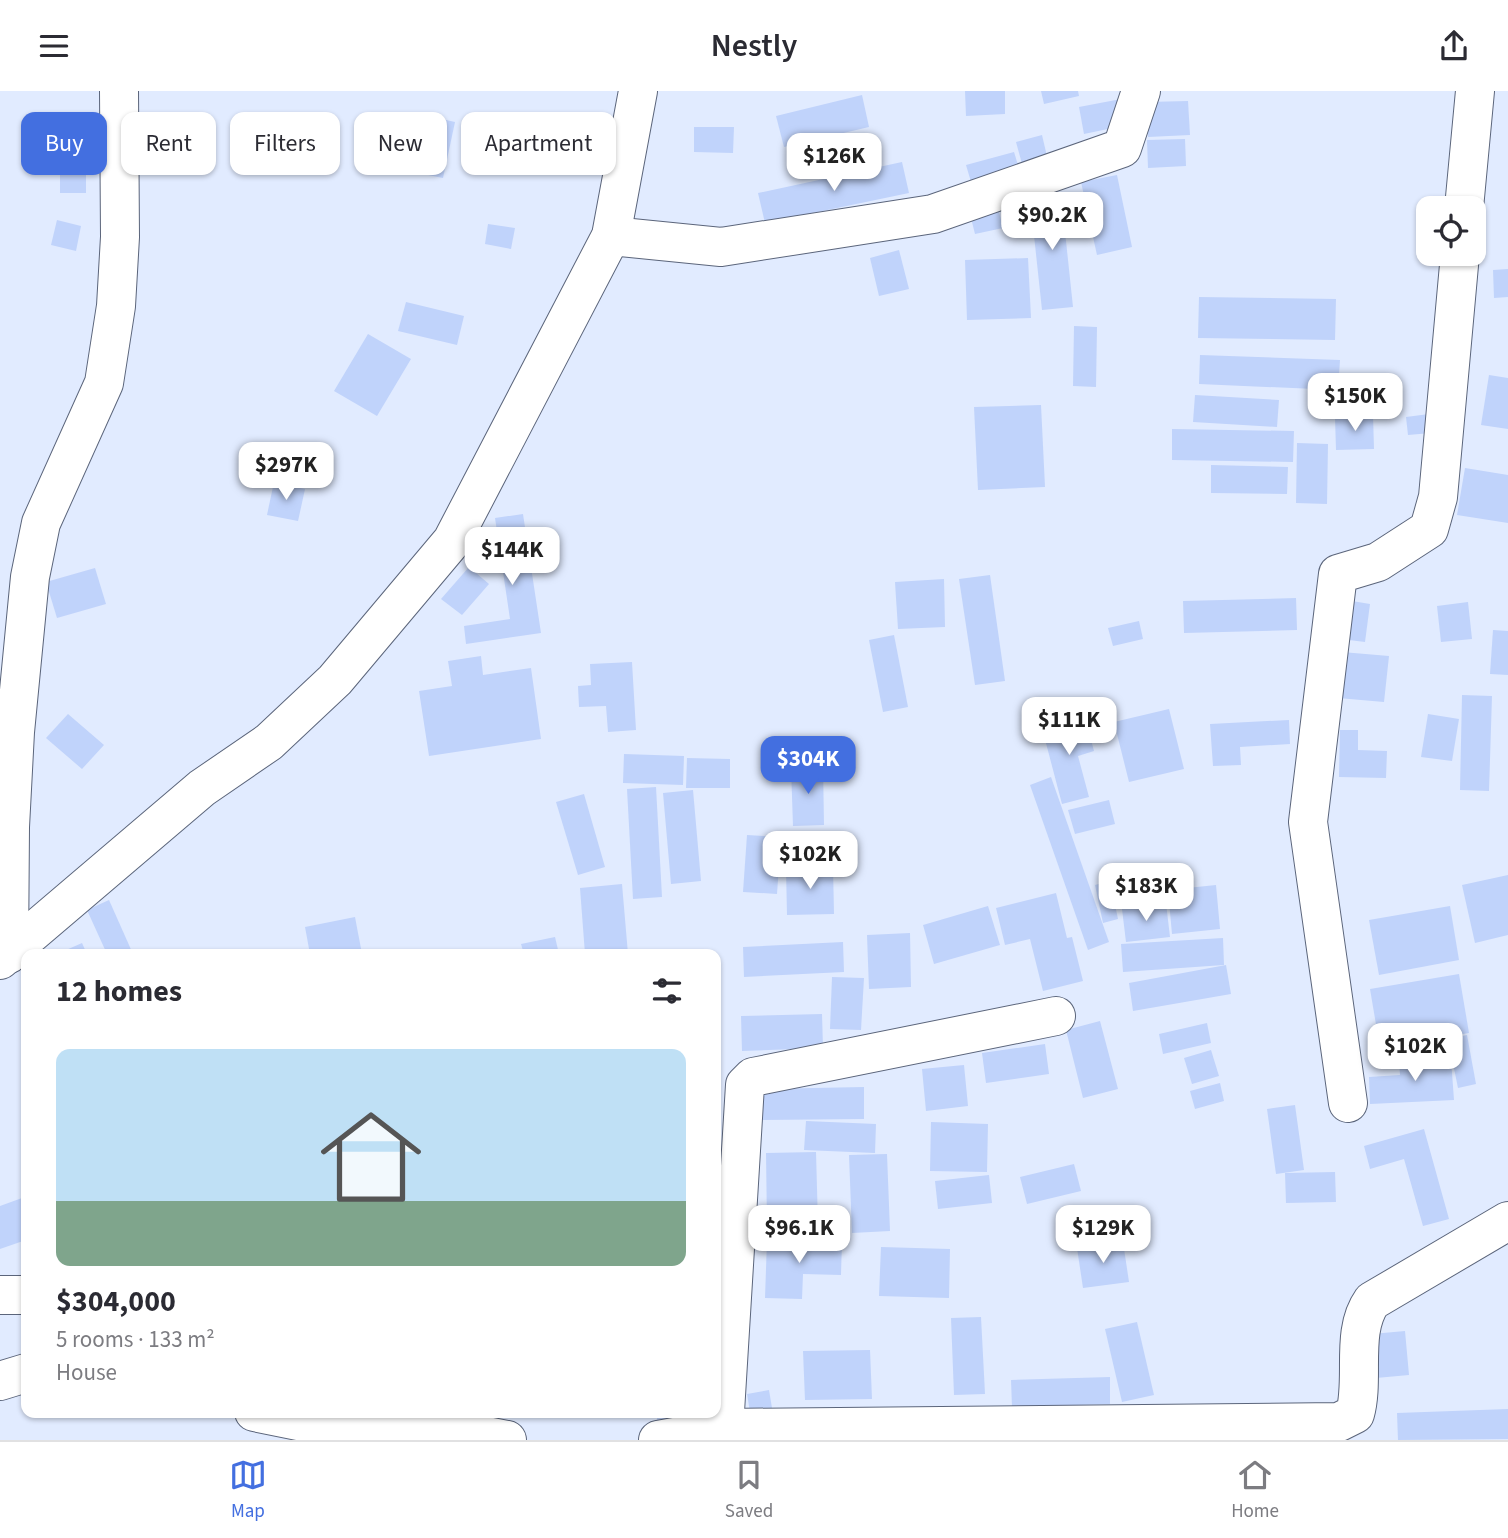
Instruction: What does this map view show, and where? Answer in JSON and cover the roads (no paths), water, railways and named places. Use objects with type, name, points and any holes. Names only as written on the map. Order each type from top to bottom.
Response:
[{"type":"street","points":[[5,957],[14,745],[30,577],[41,523],[104,383],[116,306],[119,91]]},
{"type":"street","points":[[5,957],[202,789],[269,742],[298,716],[335,680],[452,541],[611,236],[638,91]]},
{"type":"street","points":[[611,236],[721,247],[933,214],[1122,148],[1141,91]]},
{"type":"street","points":[[1466,196],[1475,91]]},
{"type":"street","points":[[1348,1104],[1308,822],[1338,574],[1378,562],[1429,529],[1438,496],[1459,266]]},
{"type":"street","points":[[724,1427],[745,1086],[753,1077],[1056,1016]]},
{"type":"street","points":[[658,1440],[724,1427],[1339,1422],[1356,1414],[1360,1397],[1363,1313],[1372,1301],[1508,1221]]},
{"type":"street","points":[[0,1295],[21,1295]]},
{"type":"street","points":[[0,1381],[21,1375]]},
{"type":"street","points":[[283,1418],[342,1430],[486,1436],[507,1440]]}]
